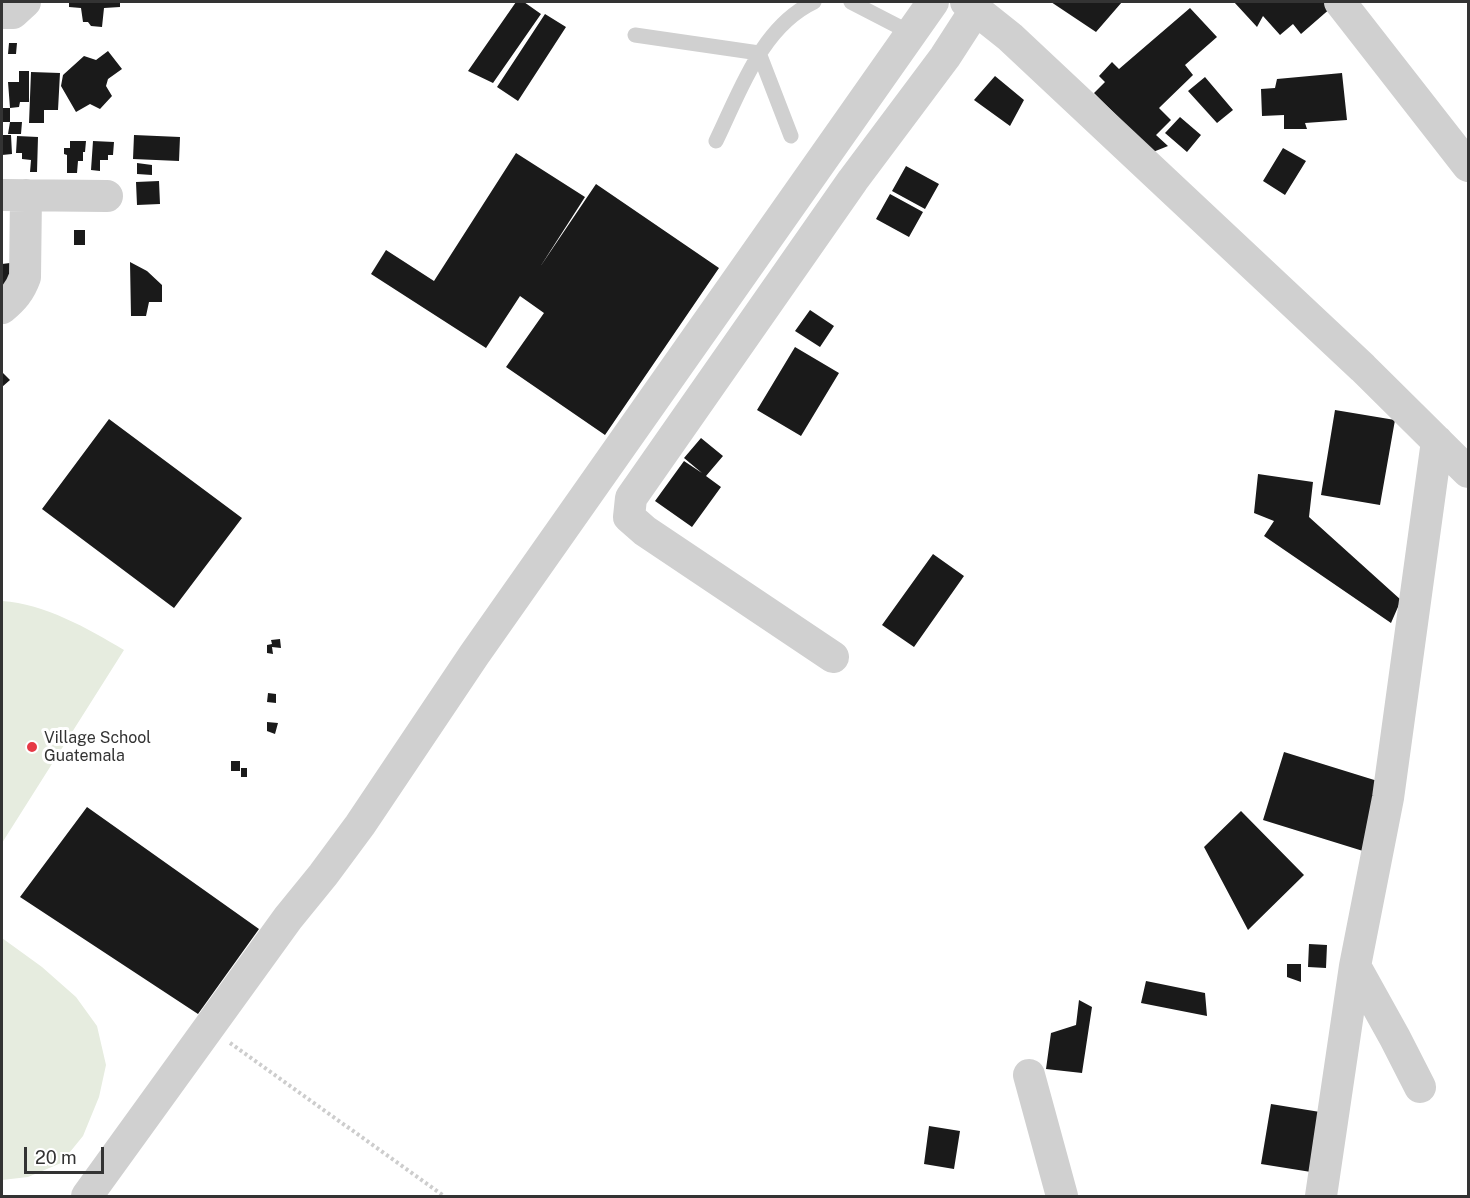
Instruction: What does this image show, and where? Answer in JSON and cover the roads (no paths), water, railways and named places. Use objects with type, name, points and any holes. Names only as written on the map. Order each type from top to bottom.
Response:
[{"type":"street","points":[[2,13],[13,13],[25,2]]},
{"type":"street","points":[[87,1197],[208,1027],[360,825],[481,645],[933,2]]},
{"type":"street","points":[[1340,2],[1468,166]]},
{"type":"street","points":[[833,657],[645,531],[629,517],[631,498],[853,180],[945,57],[971,5],[1019,45],[1363,368],[1468,472]]},
{"type":"street","points":[[2,308],[20,289],[25,277],[14,195],[107,196]]},
{"type":"street","points":[[1321,1197],[1355,966],[1388,798],[1437,441]]},
{"type":"street","points":[[1355,966],[1420,1087]]},
{"type":"street","points":[[1029,1075],[1062,1197]]},
{"type":"lane","points":[[716,141],[759,53],[788,19],[804,6],[814,2]]},
{"type":"lane","points":[[851,2],[911,33]]},
{"type":"lane","points":[[635,35],[759,53]]},
{"type":"lane","points":[[759,53],[791,136]]},
{"type":"place","name":"Village School Guatemala","points":[[32,747]]}]
